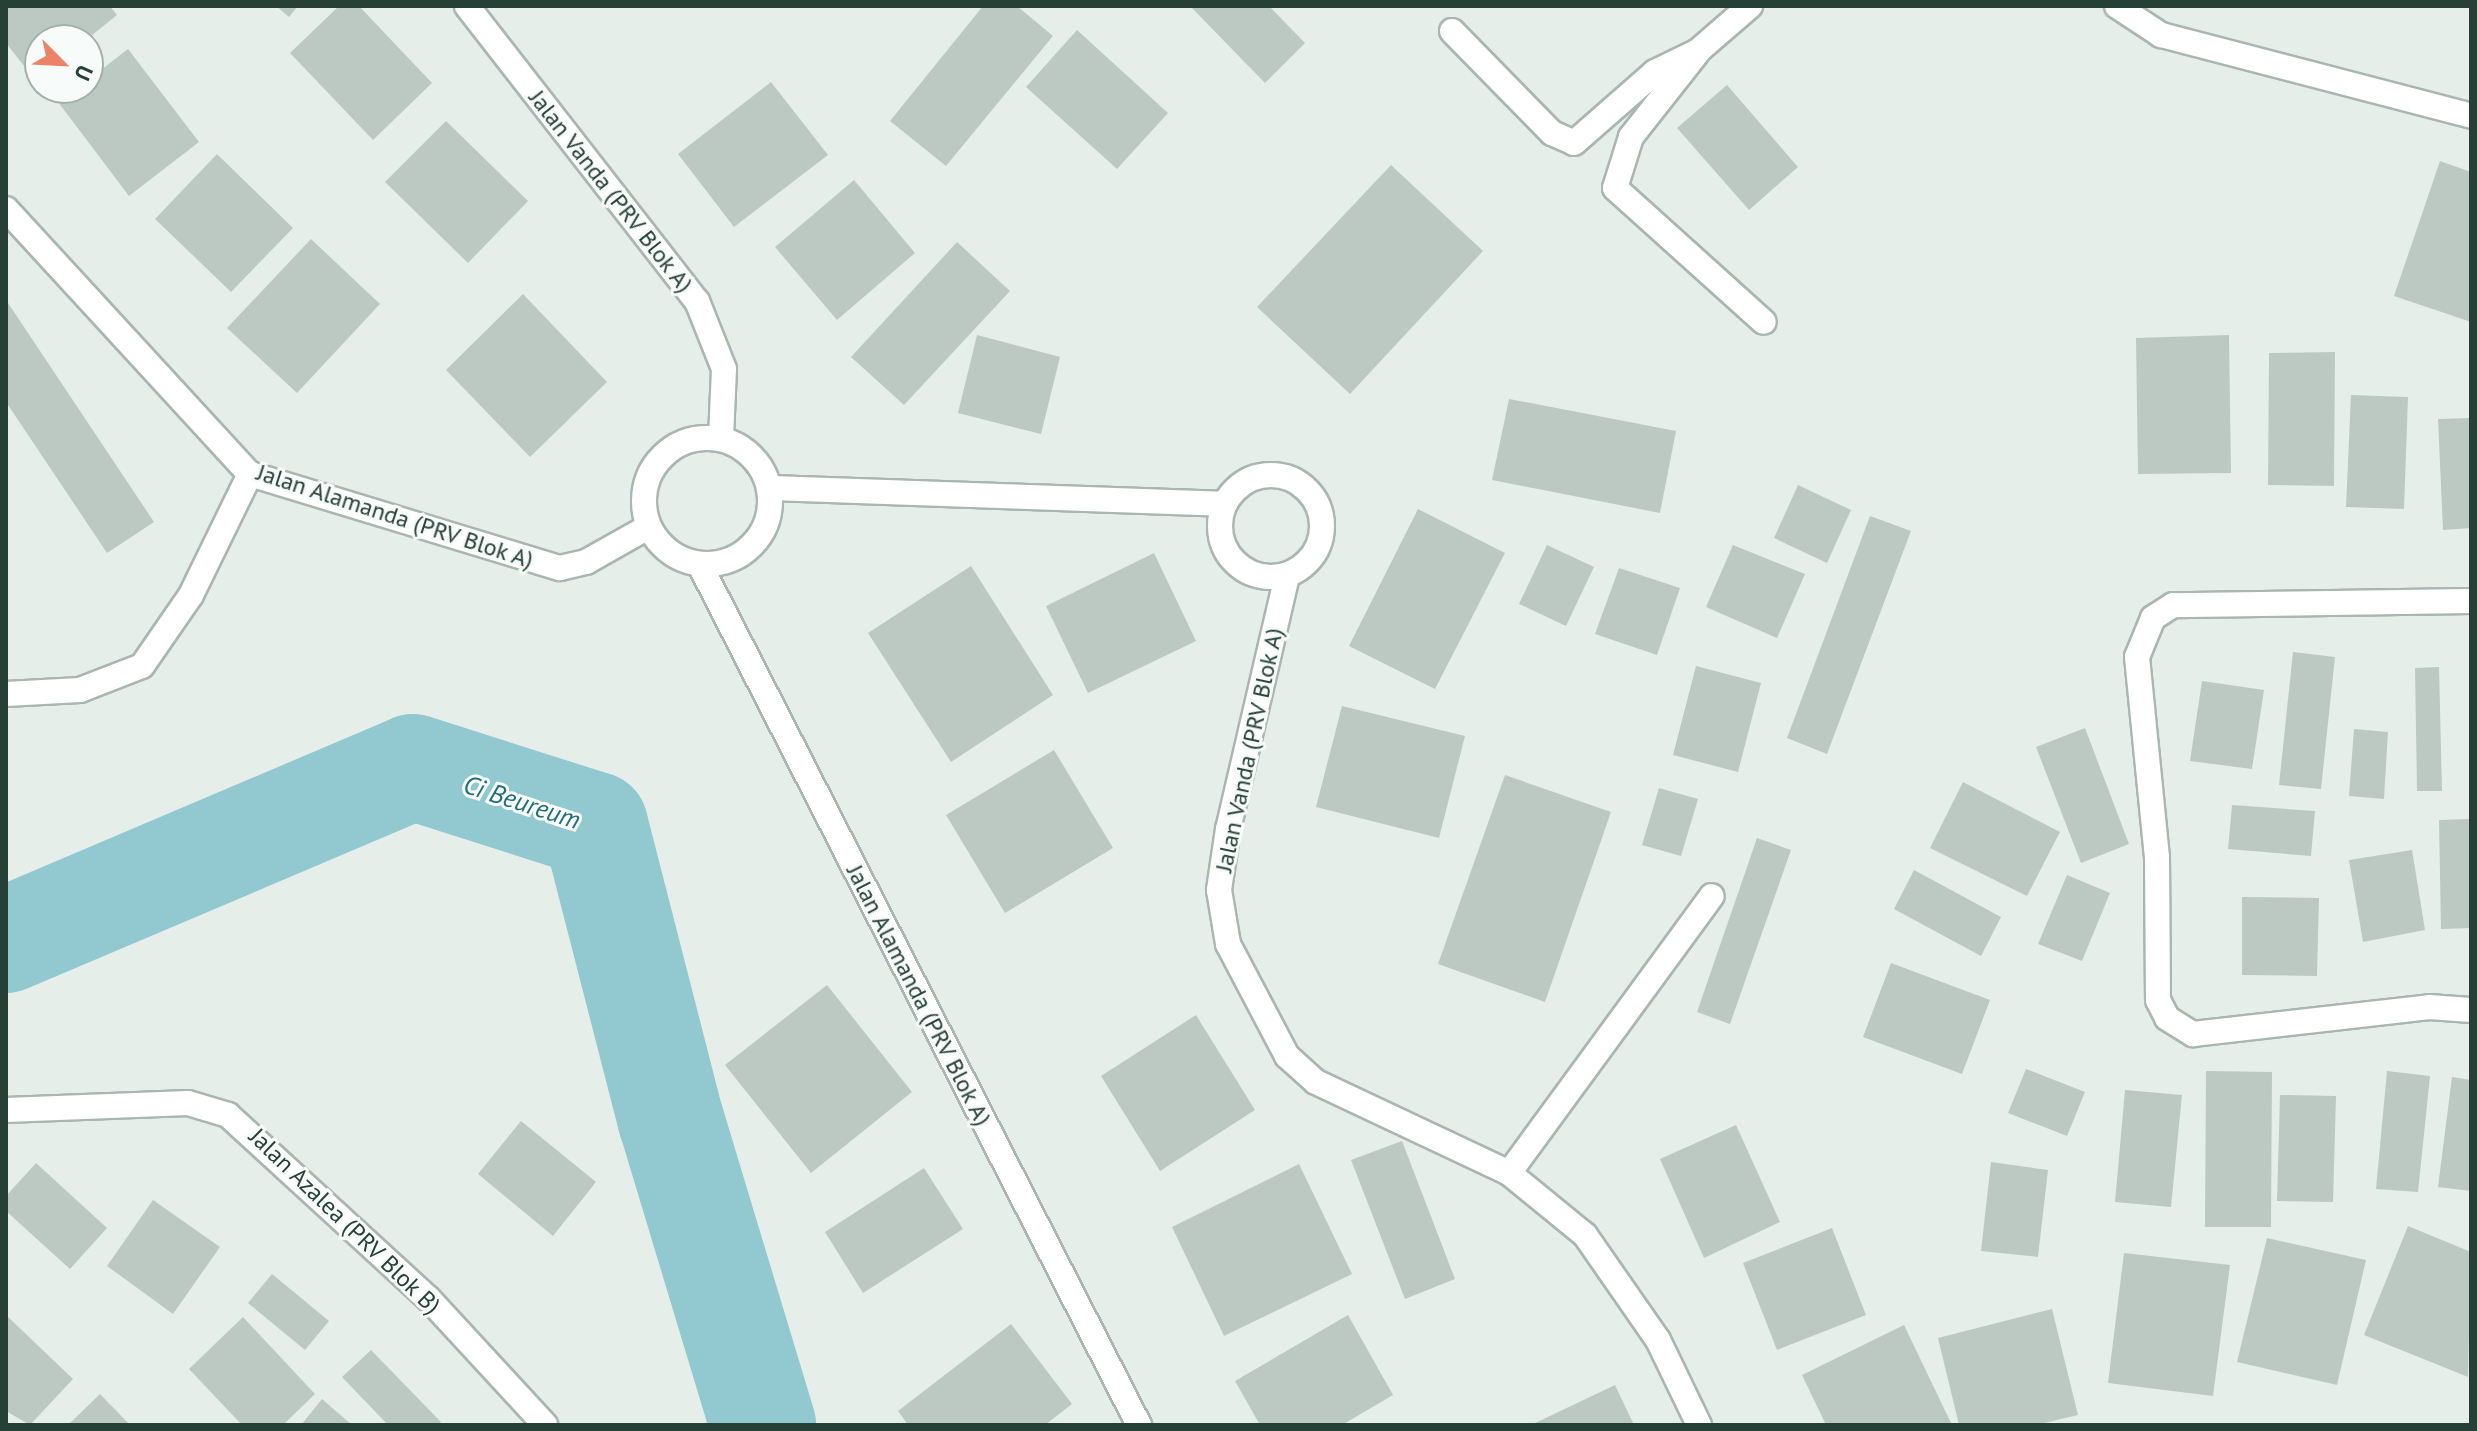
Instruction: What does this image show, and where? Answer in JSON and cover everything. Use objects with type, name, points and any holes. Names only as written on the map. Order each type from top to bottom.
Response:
[{"type":"street","name":"Jalan Vanda (PRV Blok A)","points":[[467,6],[697,301],[724,369],[721,439]]},
{"type":"street","points":[[1750,6],[1698,51],[1631,137],[1615,188],[1764,322]]},
{"type":"street","points":[[2117,6],[2161,35],[2471,116]]},
{"type":"street","points":[[1452,31],[1552,133],[1574,143],[1655,72],[1698,51]]},
{"type":"street","name":"Jalan Alamanda (PRV Blok A)","points":[[6,209],[250,474],[560,568],[586,562],[648,527]]},
{"type":"street","points":[[697,438],[721,439],[752,456],[769,488],[767,517],[754,544],[729,560],[700,565],[661,546],[648,527],[646,481],[657,461],[697,438]]},
{"type":"street","points":[[6,694],[80,690],[142,666],[191,595],[250,474]]},
{"type":"street","points":[[1281,475],[1318,502],[1320,545],[1287,576],[1241,569],[1219,527],[1224,504],[1238,485],[1281,475]]},
{"type":"street","points":[[769,488],[1224,504]]},
{"type":"street","name":"Jalan Alamanda (PRV Blok A)","points":[[700,565],[1139,1425]]},
{"type":"street","name":"Jalan Vanda (PRV Blok A)","points":[[1287,576],[1228,829],[1219,890],[1228,944],[1287,1056],[1316,1082],[1509,1173],[1585,1235],[1658,1340],[1699,1425]]},
{"type":"street","points":[[2471,601],[2203,602],[2173,605],[2153,618],[2137,657],[2157,857],[2158,1000],[2167,1018],[2193,1034],[2429,1007],[2471,1010]]},
{"type":"street","points":[[1509,1173],[1712,896]]},
{"type":"street","name":"Jalan Azalea (PRV Blok B)","points":[[6,1110],[188,1103],[228,1115],[428,1298],[545,1425]]},
{"type":"building","points":[[6,6],[110,6],[117,15],[104,25],[24,24],[24,66],[6,43]]},
{"type":"building","points":[[276,6],[298,6],[289,17]]},
{"type":"building","points":[[339,6],[359,6],[432,83],[373,140],[290,53]]},
{"type":"building","points":[[983,6],[1017,6],[1053,36],[946,166],[890,121]]},
{"type":"building","points":[[1190,6],[1269,6],[1305,43],[1265,83]]},
{"type":"building","points":[[1077,30],[1168,113],[1117,169],[1026,87]]},
{"type":"building","points":[[128,49],[199,142],[129,196],[60,104],[104,104],[104,68]]},
{"type":"building","points":[[771,82],[828,155],[734,227],[678,154]]},
{"type":"building","points":[[1727,85],[1798,167],[1749,210],[1677,128]]},
{"type":"building","points":[[446,121],[528,201],[468,263],[385,182]]},
{"type":"building","points":[[217,154],[293,228],[231,292],[155,219]]},
{"type":"building","points":[[2440,161],[2471,172],[2471,322],[2394,296]]},
{"type":"building","points":[[1391,165],[1483,251],[1350,394],[1257,307]]},
{"type":"building","points":[[854,180],[915,253],[837,320],[775,247]]},
{"type":"building","points":[[311,239],[380,304],[297,393],[227,328]]},
{"type":"building","points":[[957,242],[1010,291],[904,405],[851,357]]},
{"type":"building","points":[[523,294],[607,382],[530,457],[446,370]]},
{"type":"building","points":[[6,300],[154,522],[107,553],[6,402]]},
{"type":"building","points":[[977,335],[1060,357],[1041,434],[958,413]]},
{"type":"building","points":[[2229,335],[2231,473],[2138,474],[2136,338]]},
{"type":"building","points":[[2335,352],[2334,486],[2268,485],[2269,353]]},
{"type":"building","points":[[2351,395],[2408,397],[2404,509],[2346,507]]},
{"type":"building","points":[[1509,399],[1676,431],[1660,513],[1492,480]]},
{"type":"building","points":[[2471,418],[2471,528],[2443,530],[2438,419]]},
{"type":"building","points":[[1798,485],[1851,510],[1827,563],[1774,538]]},
{"type":"building","points":[[1418,509],[1505,553],[1435,689],[1349,646]]},
{"type":"building","points":[[1870,516],[1911,531],[1827,754],[1787,738]]},
{"type":"building","points":[[1547,545],[1594,567],[1566,626],[1519,604]]},
{"type":"building","points":[[1733,545],[1805,574],[1777,638],[1706,607]]},
{"type":"building","points":[[1154,553],[1196,641],[1088,693],[1046,606]]},
{"type":"building","points":[[971,566],[1053,695],[951,762],[868,633]]},
{"type":"building","points":[[1619,568],[1680,588],[1657,655],[1595,634]]},
{"type":"building","points":[[2293,652],[2335,657],[2321,789],[2279,785]]},
{"type":"building","points":[[1696,666],[1761,683],[1738,772],[1673,755]]},
{"type":"building","points":[[2439,667],[2442,791],[2417,791],[2415,668]]},
{"type":"building","points":[[2202,681],[2264,690],[2252,769],[2190,761]]},
{"type":"building","points":[[1342,706],[1465,736],[1439,838],[1316,807]]},
{"type":"building","points":[[2085,728],[2129,844],[2081,863],[2036,747]]},
{"type":"building","points":[[2354,729],[2388,732],[2384,799],[2349,796]]},
{"type":"building","points":[[1054,750],[1113,848],[1005,913],[946,815]]},
{"type":"building","points":[[1505,775],[1611,812],[1545,1002],[1438,964]]},
{"type":"building","points":[[1963,782],[2060,832],[2027,896],[1930,848]]},
{"type":"building","points":[[1659,788],[1698,799],[1681,856],[1642,845]]},
{"type":"building","points":[[2232,805],[2315,811],[2311,856],[2228,849]]},
{"type":"building","points":[[2471,819],[2471,928],[2441,929],[2439,820]]},
{"type":"building","points":[[1757,838],[1791,850],[1730,1024],[1697,1012]]},
{"type":"building","points":[[2412,850],[2425,930],[2363,942],[2349,860]]},
{"type":"building","points":[[1914,870],[2001,917],[1981,956],[1894,909]]},
{"type":"building","points":[[2067,875],[2110,893],[2082,961],[2038,944]]},
{"type":"building","points":[[2242,897],[2319,898],[2317,976],[2242,975]]},
{"type":"building","points":[[1891,963],[1990,1000],[1962,1074],[1863,1037]]},
{"type":"building","points":[[827,985],[912,1092],[811,1173],[725,1065]]},
{"type":"building","points":[[1196,1015],[1255,1110],[1160,1171],[1101,1076]]},
{"type":"building","points":[[2026,1069],[2085,1092],[2067,1136],[2008,1113]]},
{"type":"building","points":[[2206,1071],[2272,1072],[2271,1227],[2205,1227]]},
{"type":"building","points":[[2387,1071],[2430,1076],[2418,1192],[2376,1189]]},
{"type":"building","points":[[2452,1077],[2471,1080],[2471,1191],[2438,1187]]},
{"type":"building","points":[[2125,1090],[2182,1095],[2171,1207],[2115,1202]]},
{"type":"building","points":[[2280,1095],[2336,1096],[2333,1202],[2277,1201]]},
{"type":"building","points":[[521,1121],[596,1182],[553,1236],[478,1174]]},
{"type":"building","points":[[1736,1125],[1780,1222],[1704,1258],[1660,1159]]},
{"type":"building","points":[[1402,1141],[1455,1279],[1405,1299],[1351,1160]]},
{"type":"building","points":[[1991,1162],[2048,1170],[2038,1257],[1981,1251]]},
{"type":"building","points":[[36,1163],[107,1228],[70,1269],[6,1211],[6,1196]]},
{"type":"building","points":[[1299,1164],[1352,1274],[1224,1336],[1172,1227]]},
{"type":"building","points":[[924,1168],[963,1229],[863,1293],[825,1232]]},
{"type":"building","points":[[153,1200],[220,1247],[173,1314],[107,1266]]},
{"type":"building","points":[[2408,1226],[2471,1252],[2468,1377],[2364,1335]]},
{"type":"building","points":[[1832,1228],[1866,1315],[1777,1350],[1743,1263]]},
{"type":"building","points":[[2267,1238],[2366,1260],[2337,1385],[2237,1362]]},
{"type":"building","points":[[2124,1253],[2230,1265],[2213,1396],[2108,1383]]},
{"type":"building","points":[[272,1274],[329,1321],[305,1350],[248,1303]]},
{"type":"building","points":[[2052,1309],[2078,1415],[2036,1425],[1959,1425],[1938,1338]]},
{"type":"building","points":[[6,1315],[73,1379],[30,1425],[6,1411]]},
{"type":"building","points":[[1348,1315],[1393,1395],[1342,1425],[1260,1425],[1235,1381]]},
{"type":"building","points":[[243,1317],[315,1394],[283,1425],[242,1425],[189,1369]]},
{"type":"building","points":[[1011,1324],[1072,1404],[1045,1425],[908,1425],[898,1411]]},
{"type":"building","points":[[1904,1325],[1952,1425],[1826,1425],[1802,1375]]},
{"type":"building","points":[[371,1350],[441,1422],[438,1425],[388,1425],[342,1377]]},
{"type":"building","points":[[1615,1385],[1634,1425],[1531,1425]]},
{"type":"building","points":[[100,1394],[130,1425],[68,1425]]},
{"type":"building","points":[[322,1399],[352,1425],[301,1425]]},
{"type":"waterway","name":"Ci Beureum","points":[[6,940],[413,767],[595,825],[671,1120],[763,1425]]}]
